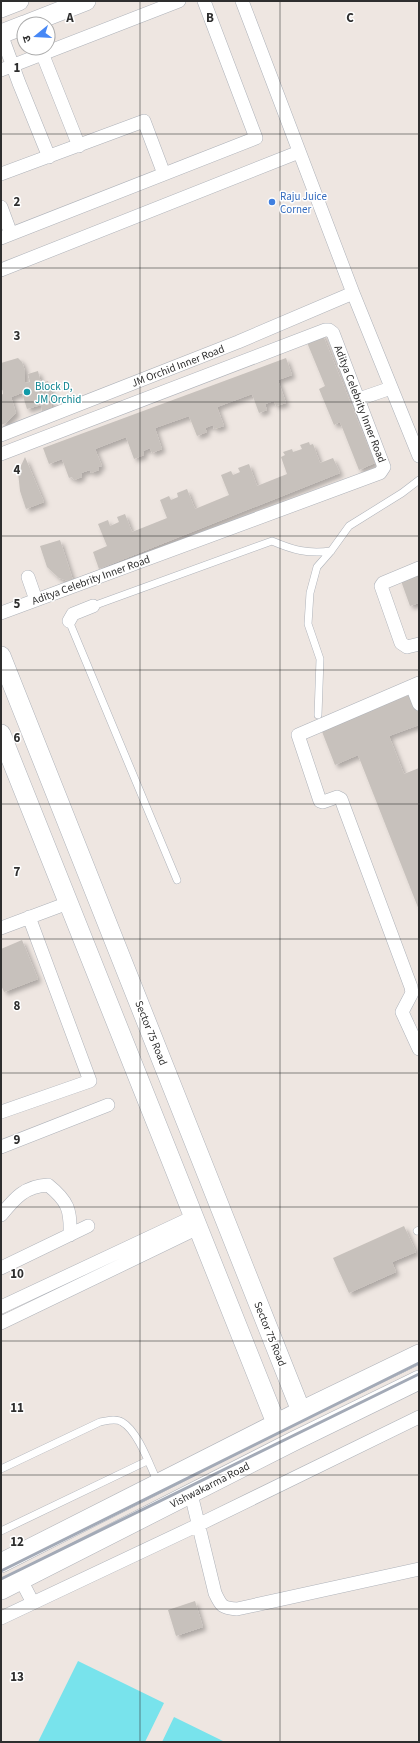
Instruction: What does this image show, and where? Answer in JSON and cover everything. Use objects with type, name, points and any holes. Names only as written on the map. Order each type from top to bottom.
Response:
[{"type":"street","points":[[1,8],[19,1]]},
{"type":"street","points":[[48,16],[86,1]]},
{"type":"street","points":[[56,46],[180,1]]},
{"type":"street","points":[[1,207],[6,236],[256,138],[204,1]]},
{"type":"street","points":[[242,1],[353,293],[419,456]]},
{"type":"street","points":[[16,28],[1,34],[6,68],[49,157]]},
{"type":"street","points":[[6,68],[31,56]]},
{"type":"street","points":[[43,56],[79,146]]},
{"type":"street","points":[[1,174],[144,121],[164,174]]},
{"type":"street","points":[[1,270],[299,152]]},
{"type":"street","name":"JM Orchid Inner Road","points":[[1,435],[238,342],[353,293]]},
{"type":"street","name":"Aditya Celebrity Inner Road","points":[[1,454],[325,330],[329,330],[333,333],[384,467],[380,473],[1,613]]},
{"type":"street","points":[[359,399],[391,388]]},
{"type":"street","points":[[419,568],[383,583],[381,586],[401,643],[407,647],[419,644]]},
{"type":"street","points":[[28,577],[36,600]]},
{"type":"street","points":[[69,621],[73,614],[93,606]]},
{"type":"street","name":"Sector 75 Road","points":[[1,656],[301,1411]]},
{"type":"street","points":[[419,704],[416,685],[298,735],[321,802],[335,797],[339,797],[341,799],[411,986],[412,993],[402,1012],[419,1049]]},
{"type":"street","points":[[1,734],[276,1423]]},
{"type":"street","points":[[1,928],[68,903]]},
{"type":"street","points":[[1,1112],[90,1081],[29,917]]},
{"type":"street","points":[[1,1147],[108,1105]]},
{"type":"street","points":[[1,1214],[18,1195],[36,1186],[48,1185],[60,1194],[70,1213],[70,1235]]},
{"type":"street","points":[[1,1307],[196,1222]]},
{"type":"street","points":[[1,1323],[196,1222]]},
{"type":"street","points":[[1,1268],[88,1226]]},
{"type":"street","points":[[1,1563],[276,1423],[419,1354]]},
{"type":"street","points":[[257,1376],[283,1366]]},
{"type":"street","name":"Vishwakarma Road","points":[[1,1590],[294,1441],[419,1380]]},
{"type":"street","points":[[1,1618],[198,1525],[419,1417]]},
{"type":"street","points":[[191,1494],[214,1593],[220,1604],[225,1608],[237,1609],[419,1569]]},
{"type":"street","points":[[21,1580],[33,1603]]},
{"type":"lane","points":[[318,715],[320,659],[308,624],[310,594],[317,567],[349,526],[402,493],[419,480]]},
{"type":"lane","points":[[93,606],[272,541],[289,548],[316,553],[331,551]]},
{"type":"lane","points":[[69,621],[177,880]]},
{"type":"lane","points":[[1,1468],[100,1422],[110,1420],[121,1421],[131,1430],[158,1483]]},
{"type":"lane","points":[[1,1531],[147,1461]]},
{"type":"water","points":[[78,1661],[164,1703],[145,1742],[38,1742]]},
{"type":"water","points":[[174,1717],[225,1742],[162,1742]]},
{"type":"building","points":[[322,333],[375,463],[359,470],[340,422],[334,425],[319,389],[325,386],[306,340]]},
{"type":"building","name":"Block D, JM Orchid","points":[[18,358],[22,362],[25,371],[25,383],[30,382],[28,374],[38,371],[41,383],[48,381],[53,399],[50,400],[52,408],[42,411],[41,405],[27,409],[22,393],[11,397],[16,413],[6,423],[1,425],[1,395],[3,394],[3,391],[1,388],[1,363]]},
{"type":"building","points":[[286,358],[292,375],[278,380],[286,403],[276,406],[274,401],[265,404],[267,410],[259,413],[252,394],[217,407],[224,426],[214,429],[213,425],[205,428],[207,432],[197,436],[189,416],[155,428],[162,449],[152,453],[150,448],[143,451],[144,455],[134,459],[126,437],[95,449],[102,466],[98,467],[99,470],[91,473],[90,470],[81,473],[82,477],[74,480],[72,477],[69,478],[62,459],[49,464],[43,448]]},
{"type":"building","points":[[309,442],[310,445],[313,444],[320,463],[333,458],[340,473],[99,569],[93,552],[107,546],[98,524],[108,520],[110,526],[119,522],[117,517],[125,514],[132,532],[167,518],[160,500],[169,496],[171,500],[178,497],[177,493],[187,489],[195,509],[229,495],[221,475],[231,471],[233,475],[240,472],[238,468],[249,464],[257,486],[287,474],[281,457],[285,455],[283,452],[292,449],[293,452],[302,449],[300,445]]},
{"type":"building","points":[[25,457],[44,502],[26,509],[20,491],[18,472]]},
{"type":"building","points":[[60,540],[74,583],[59,578],[47,567],[40,546]]},
{"type":"building","points":[[419,571],[419,603],[410,606],[400,578]]},
{"type":"building","points":[[419,691],[419,725],[389,736],[404,774],[419,768],[419,910],[358,755],[335,765],[321,729]]},
{"type":"building","points":[[22,940],[38,979],[4,992],[1,985],[1,949]]},
{"type":"building","points":[[404,1226],[416,1252],[392,1262],[396,1272],[349,1293],[333,1258]]},
{"type":"building","points":[[195,1601],[203,1627],[176,1636],[168,1610]]},
{"type":"railway","points":[[1,1571],[419,1363]]},
{"type":"railway","points":[[1,1579],[419,1374]]},
{"type":"place","name":"Raju Juice Corner","points":[[272,202]]},
{"type":"place","name":"Block D, JM Orchid","points":[[27,392]]}]
